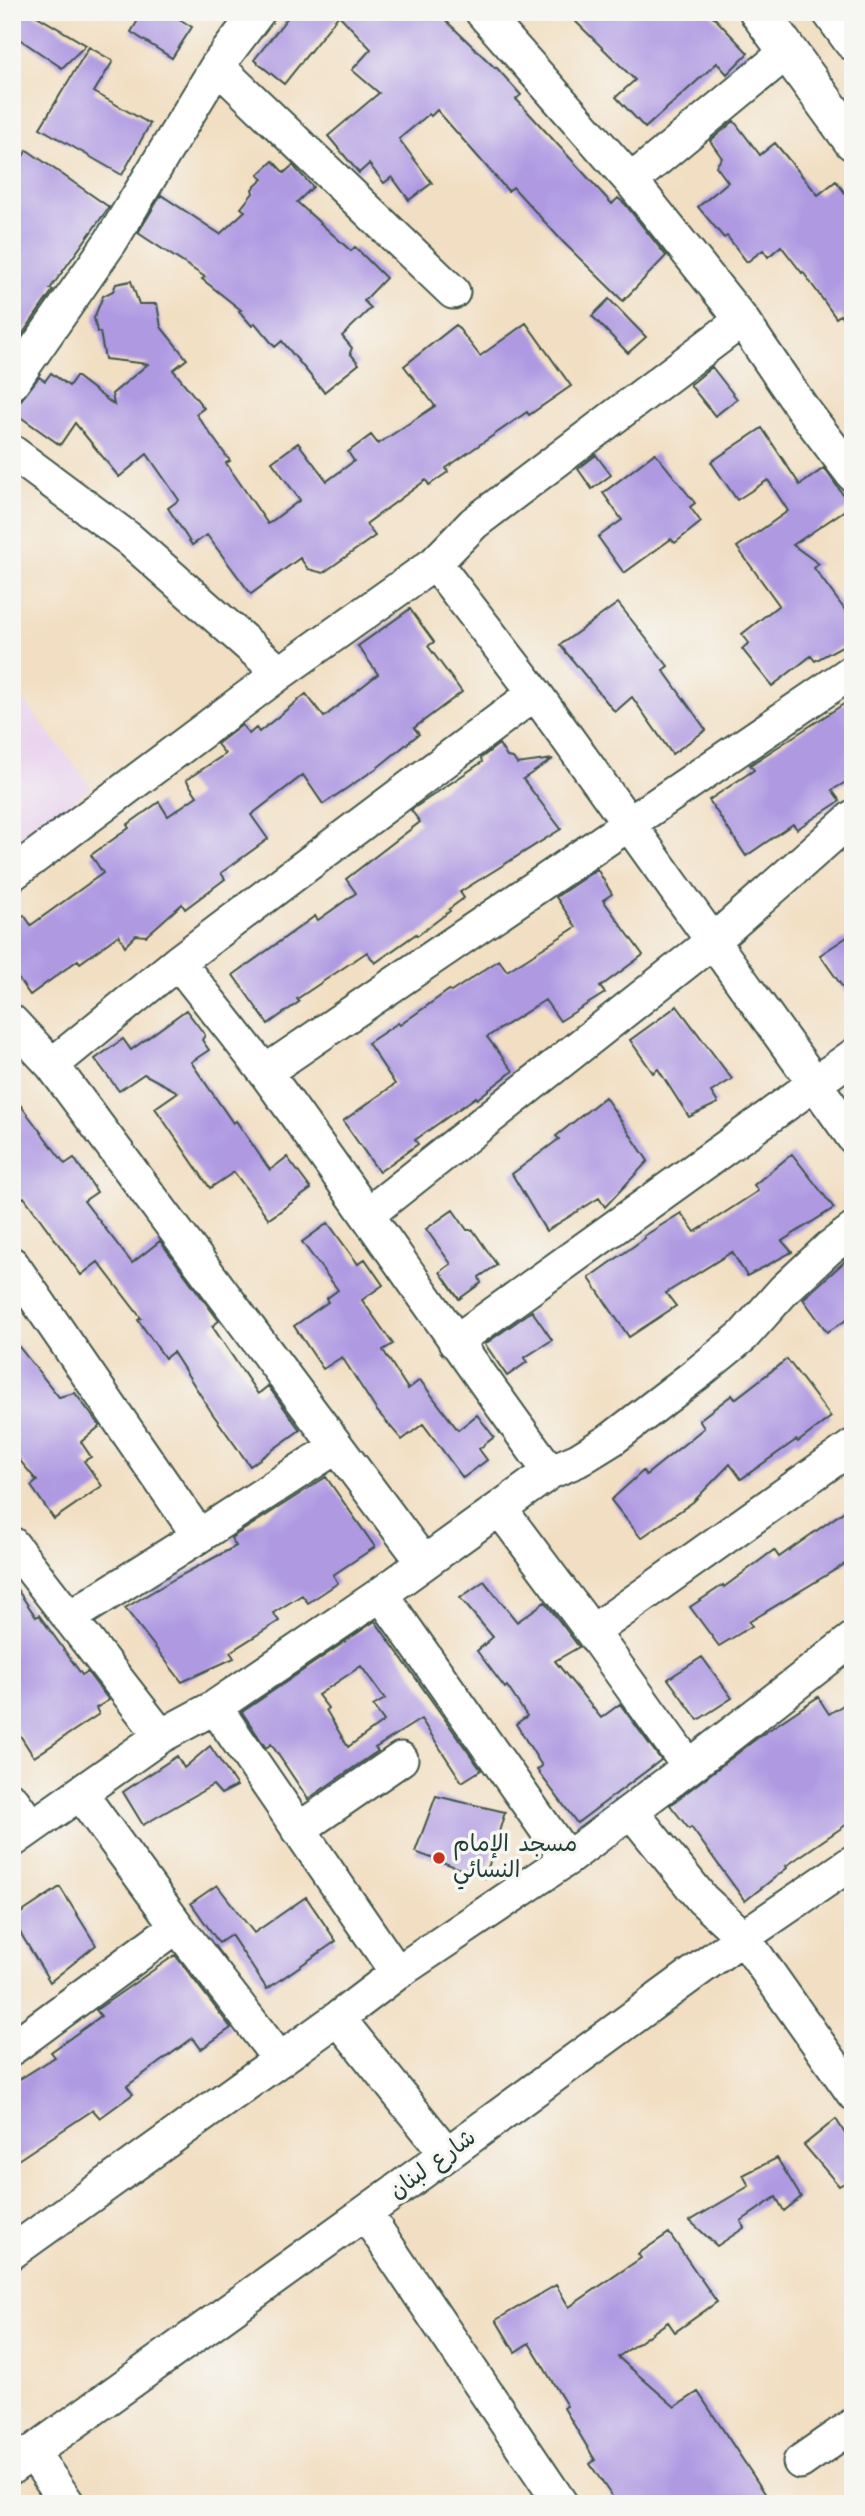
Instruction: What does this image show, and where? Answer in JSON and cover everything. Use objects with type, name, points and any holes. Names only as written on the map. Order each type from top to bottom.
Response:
[{"type":"main road","points":[[759,12],[853,142]]},
{"type":"main road","points":[[832,12],[853,41]]},
{"type":"street","points":[[12,383],[111,241],[217,66],[258,12]]},
{"type":"street","points":[[482,12],[631,181],[742,320],[802,408],[853,475]]},
{"type":"street","points":[[631,181],[788,51]]},
{"type":"street","points":[[217,66],[453,292]]},
{"type":"street","points":[[12,874],[280,673],[435,563],[474,523],[742,320]]},
{"type":"street","points":[[12,452],[129,539],[280,673]]},
{"type":"street","points":[[435,563],[535,692],[853,1138]]},
{"type":"street","points":[[265,1072],[853,671]]},
{"type":"street","points":[[52,1065],[178,962],[535,692]]},
{"type":"street","points":[[368,1213],[714,940],[853,817]]},
{"type":"street","points":[[178,962],[265,1072],[368,1213],[455,1342],[550,1472]]},
{"type":"street","points":[[12,1022],[52,1065],[424,1563]]},
{"type":"street","points":[[455,1342],[853,1056]]},
{"type":"street","points":[[12,1800],[22,1834],[161,1736],[215,1707],[381,1594],[550,1472],[578,1460],[612,1439],[743,1336],[784,1290],[829,1248],[853,1230]]},
{"type":"street","points":[[12,1264],[199,1536]]},
{"type":"street","points":[[592,1632],[853,1446]]},
{"type":"street","points":[[69,1618],[336,1447]]},
{"type":"street","points":[[500,1509],[690,1767]]},
{"type":"street","points":[[12,1544],[161,1736]]},
{"type":"street","points":[[381,1594],[567,1859]]},
{"type":"street","points":[[12,2252],[397,1973],[567,1859],[853,1639]]},
{"type":"street","points":[[215,1707],[397,1973]]},
{"type":"street","points":[[298,1830],[401,1759]]},
{"type":"street","points":[[80,1793],[177,1926],[280,2060]]},
{"type":"street","points":[[631,1811],[702,1899],[743,1937],[853,2093]]},
{"type":"street","name":"شارع لبنان","points":[[22,2459],[447,2154],[743,1937],[853,1862]]},
{"type":"street","points":[[12,2048],[177,1926]]},
{"type":"street","points":[[338,2018],[447,2154]]},
{"type":"street","points":[[365,2213],[561,2504]]},
{"type":"street","points":[[800,2462],[853,2425]]},
{"type":"street","points":[[22,2459],[68,2504]]},
{"type":"shaded area","points":[[12,685],[92,787],[12,844]]},
{"type":"building","points":[[12,12],[30,12],[86,45],[62,68],[12,34]]},
{"type":"building","points":[[143,12],[168,12],[192,27],[172,58],[131,32]]},
{"type":"building","points":[[292,12],[437,12],[496,67],[521,95],[516,99],[612,204],[618,198],[625,204],[666,256],[623,301],[563,242],[513,187],[508,191],[437,110],[399,139],[432,183],[409,200],[392,177],[384,183],[369,164],[359,173],[328,136],[379,93],[352,70],[371,49],[339,15],[284,84],[254,60]]},
{"type":"building","points":[[566,12],[709,12],[748,53],[727,74],[717,63],[645,128],[616,97],[635,80]]},
{"type":"building","points":[[89,47],[113,61],[94,92],[150,124],[122,175],[40,128]]},
{"type":"building","points":[[734,121],[760,155],[775,143],[818,195],[836,181],[853,204],[853,333],[840,315],[836,318],[781,246],[768,257],[763,250],[747,262],[727,236],[724,238],[698,207],[728,182],[716,166],[722,158],[710,141]]},
{"type":"building","points":[[27,150],[109,207],[50,289],[53,290],[12,349],[12,174]]},
{"type":"building","points":[[273,161],[284,173],[293,165],[313,187],[297,202],[351,251],[355,247],[386,278],[364,301],[371,308],[342,336],[352,348],[350,353],[359,364],[324,392],[282,341],[275,347],[255,323],[252,326],[239,311],[241,310],[202,279],[205,277],[138,233],[161,195],[220,234],[245,211],[241,208],[253,193],[252,189],[263,179],[258,175]]},
{"type":"building","points":[[131,281],[139,304],[157,304],[161,327],[187,359],[173,370],[204,408],[196,414],[230,461],[226,463],[268,524],[300,500],[272,462],[298,443],[327,481],[354,461],[348,452],[371,435],[378,444],[435,406],[404,366],[456,325],[480,356],[526,323],[571,386],[529,415],[527,412],[446,468],[448,472],[429,485],[426,480],[366,524],[375,536],[323,573],[308,569],[300,558],[251,594],[207,535],[192,545],[168,508],[179,500],[147,454],[119,477],[75,423],[60,445],[12,411],[12,402],[21,400],[39,377],[45,381],[51,373],[69,386],[76,376],[114,405],[112,394],[148,364],[105,359],[100,332],[97,332],[94,318],[103,296],[113,291],[116,284]]},
{"type":"building","points":[[609,299],[646,337],[628,353],[592,316]]},
{"type":"building","points":[[712,367],[737,399],[715,416],[690,385]]},
{"type":"building","points":[[762,428],[800,485],[824,468],[851,506],[793,545],[819,564],[814,568],[853,621],[853,640],[815,661],[811,656],[772,686],[742,649],[749,643],[742,634],[779,605],[737,547],[788,511],[768,480],[737,500],[711,462]]},
{"type":"building","points":[[655,453],[695,503],[690,507],[701,522],[675,543],[671,539],[624,573],[598,537],[622,520],[603,493]]},
{"type":"building","points":[[596,455],[611,475],[592,489],[578,469]]},
{"type":"building","points":[[618,603],[668,666],[663,670],[706,730],[672,754],[632,697],[615,712],[560,645]]},
{"type":"building","points":[[410,609],[434,642],[428,646],[462,692],[414,728],[419,734],[377,768],[323,804],[303,775],[251,815],[268,839],[221,873],[225,879],[185,909],[182,904],[146,936],[136,935],[125,946],[119,935],[80,963],[78,960],[30,995],[12,970],[12,923],[24,915],[31,925],[103,873],[91,855],[159,802],[168,816],[197,796],[186,780],[225,754],[217,744],[242,725],[249,734],[256,728],[259,732],[306,694],[324,717],[378,674],[358,646]]},
{"type":"building","points":[[853,698],[853,778],[832,790],[840,801],[797,829],[793,824],[746,856],[709,800],[754,770],[750,765]]},
{"type":"building","points":[[499,744],[507,757],[513,758],[517,764],[553,759],[523,779],[561,829],[460,892],[464,898],[417,936],[416,934],[375,963],[367,952],[297,999],[299,1002],[268,1024],[233,975],[315,916],[318,920],[356,893],[346,879],[420,822],[411,810],[482,762],[481,758]]},
{"type":"building","points":[[597,869],[612,894],[603,900],[643,955],[600,987],[605,993],[560,1021],[545,1000],[487,1037],[513,1071],[477,1099],[476,1097],[415,1140],[418,1144],[379,1172],[343,1121],[395,1084],[368,1043],[499,960],[507,971],[576,927],[556,897]]},
{"type":"building","points":[[853,933],[853,1002],[820,955]]},
{"type":"building","points":[[677,1006],[732,1079],[711,1092],[718,1103],[689,1117],[658,1069],[653,1073],[630,1040]]},
{"type":"building","points":[[186,1010],[205,1035],[202,1040],[209,1050],[191,1062],[233,1123],[236,1121],[270,1170],[287,1157],[311,1189],[269,1219],[234,1172],[210,1188],[155,1108],[178,1092],[144,1074],[119,1091],[95,1059],[123,1039],[131,1050]]},
{"type":"building","points":[[12,1094],[65,1164],[74,1158],[97,1192],[84,1201],[132,1263],[160,1241],[219,1321],[212,1326],[258,1394],[268,1386],[300,1430],[250,1466],[173,1352],[165,1358],[138,1320],[141,1318],[98,1262],[81,1275],[24,1197],[12,1205]]},
{"type":"building","points":[[605,1097],[648,1161],[605,1207],[599,1198],[546,1231],[512,1174],[559,1139],[556,1136]]},
{"type":"building","points":[[792,1154],[834,1208],[782,1241],[792,1252],[747,1276],[732,1252],[666,1293],[676,1306],[629,1337],[589,1278],[645,1238],[644,1236],[681,1213],[695,1232],[758,1191],[754,1185]]},
{"type":"building","points":[[453,1210],[467,1230],[473,1230],[497,1265],[479,1277],[481,1283],[459,1299],[440,1272],[451,1264],[426,1229]]},
{"type":"building","points":[[328,1223],[358,1264],[365,1259],[383,1285],[362,1300],[393,1344],[383,1350],[408,1389],[420,1380],[458,1430],[477,1415],[494,1437],[479,1449],[487,1460],[463,1478],[423,1424],[402,1440],[377,1411],[342,1357],[323,1369],[294,1326],[328,1302],[326,1299],[338,1290],[302,1242]]},
{"type":"building","points":[[853,1254],[853,1316],[827,1332],[803,1299]]},
{"type":"building","points":[[532,1311],[552,1340],[524,1358],[527,1362],[507,1376],[485,1344]]},
{"type":"building","points":[[12,1338],[59,1397],[75,1393],[100,1426],[81,1442],[91,1457],[84,1461],[102,1486],[54,1519],[31,1486],[37,1481],[12,1451]]},
{"type":"building","points":[[787,1359],[831,1417],[741,1479],[730,1464],[693,1502],[641,1538],[611,1500],[643,1471],[646,1475],[704,1428],[699,1420],[732,1395],[735,1399]]},
{"type":"building","points":[[326,1477],[375,1547],[333,1575],[338,1583],[308,1603],[302,1595],[273,1613],[279,1621],[230,1652],[234,1658],[182,1682],[125,1608],[236,1546],[231,1538]]},
{"type":"building","points":[[853,1505],[853,1559],[749,1622],[752,1626],[719,1646],[690,1607],[723,1585],[724,1587],[774,1550],[779,1557]]},
{"type":"building","points":[[484,1581],[517,1622],[545,1602],[579,1647],[555,1661],[601,1718],[620,1704],[661,1760],[577,1823],[537,1770],[542,1766],[516,1724],[527,1716],[507,1686],[505,1688],[477,1651],[493,1637],[460,1598]]},
{"type":"building","points":[[12,1582],[82,1675],[87,1672],[109,1700],[96,1708],[99,1714],[34,1757],[12,1723]]},
{"type":"building","points":[[375,1621],[481,1770],[462,1782],[421,1719],[375,1748],[378,1751],[308,1799],[271,1744],[266,1748],[242,1712]],"holes":[[[361,1666],[385,1699],[373,1706],[384,1721],[348,1747],[326,1710],[328,1708],[318,1695]]]},
{"type":"building","points":[[702,1657],[732,1698],[698,1720],[668,1679]]},
{"type":"building","points":[[818,1697],[829,1714],[853,1699],[853,1820],[786,1866],[787,1868],[745,1901],[691,1827],[689,1829],[670,1805],[760,1736]]},
{"type":"building","points":[[210,1746],[237,1786],[221,1794],[213,1785],[143,1825],[123,1792],[177,1756],[184,1768]]},
{"type":"building","points":[[436,1796],[505,1812],[485,1878],[415,1852]]},
{"type":"building","points":[[217,1885],[254,1933],[306,1897],[336,1941],[267,1989],[231,1935],[219,1943],[191,1903]]},
{"type":"building","points":[[60,1887],[96,1945],[50,1982],[12,1919]]},
{"type":"building","points":[[175,1955],[231,2028],[201,2049],[193,2038],[127,2086],[133,2094],[100,2118],[93,2110],[12,2164],[12,2084],[55,2057],[51,2052],[101,2016],[96,2010]]},
{"type":"building","points":[[836,2119],[853,2147],[853,2178],[839,2186],[804,2145]]},
{"type":"building","points":[[777,2158],[801,2197],[784,2211],[776,2197],[741,2221],[744,2228],[717,2246],[690,2221],[749,2186],[743,2175]]},
{"type":"building","points":[[669,2233],[717,2302],[675,2332],[668,2322],[618,2357],[675,2407],[698,2392],[772,2504],[617,2504],[590,2464],[595,2460],[564,2408],[567,2406],[529,2343],[515,2352],[496,2320],[556,2285],[569,2307],[641,2258],[638,2254]]},
{"type":"place","name":"مسجد الإمام النسائي","points":[[439,1858]]}]
